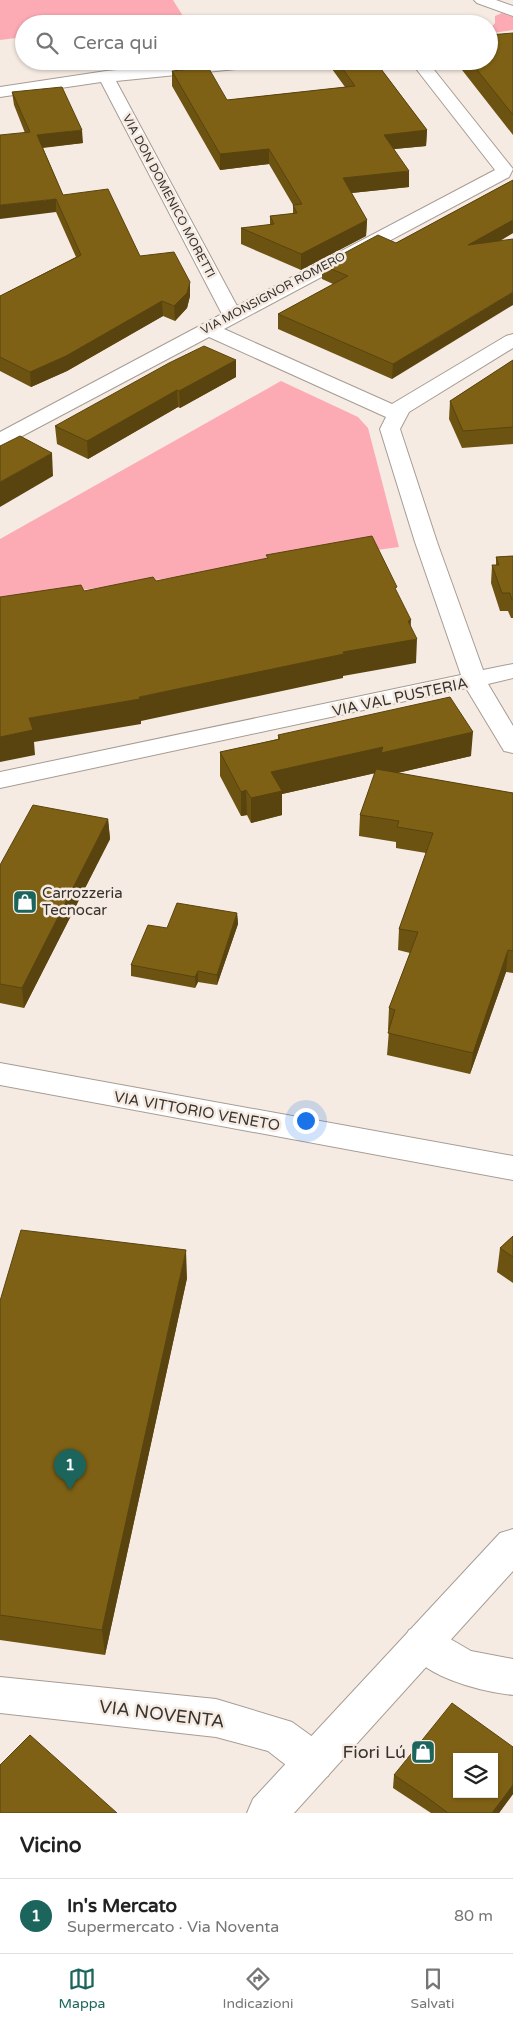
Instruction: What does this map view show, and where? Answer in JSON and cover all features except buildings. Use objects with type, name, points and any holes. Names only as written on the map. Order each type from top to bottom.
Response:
[{"type":"street","points":[[484,0],[513,11]]},
{"type":"street","points":[[0,92],[106,76],[170,70]]},
{"type":"street","name":"VIA MONSIGNOR ROMERO","points":[[0,440],[502,173],[504,169],[500,163],[425,70]]},
{"type":"street","name":"VIA DON DOMENICO MORETTI","points":[[106,76],[232,316]]},
{"type":"street","points":[[207,329],[397,414],[400,408],[418,396],[513,340]]},
{"type":"street","name":"VIA VAL PUSTERIA","points":[[0,780],[475,681],[426,542],[393,440],[390,429],[397,414]]},
{"type":"street","points":[[513,672],[475,681],[482,698],[513,745]]},
{"type":"street","name":"VIA VITTORIO VENETO","points":[[0,1074],[513,1168]]},
{"type":"street","points":[[268,1813],[422,1642],[513,1545]]},
{"type":"street","points":[[422,1642],[446,1660],[482,1674],[513,1677]]},
{"type":"street","name":"VIA NOVENTA","points":[[0,1695],[216,1718],[278,1735],[314,1762]]},
{"type":"shaded area","points":[[0,0],[173,0],[182,15],[15,15],[15,38],[0,40]]},
{"type":"shaded area","points":[[502,13],[513,17],[513,30],[498,32],[497,15]]},
{"type":"shaded area","points":[[281,381],[358,417],[368,428],[399,547],[0,601],[0,539]]},
{"type":"place","name":"Carrozzeria Tecnocar","points":[[25,902]]},
{"type":"place","name":"In's Mercato","points":[[70,1490]]},
{"type":"place","name":"Fiori Lú","points":[[423,1752]]}]
